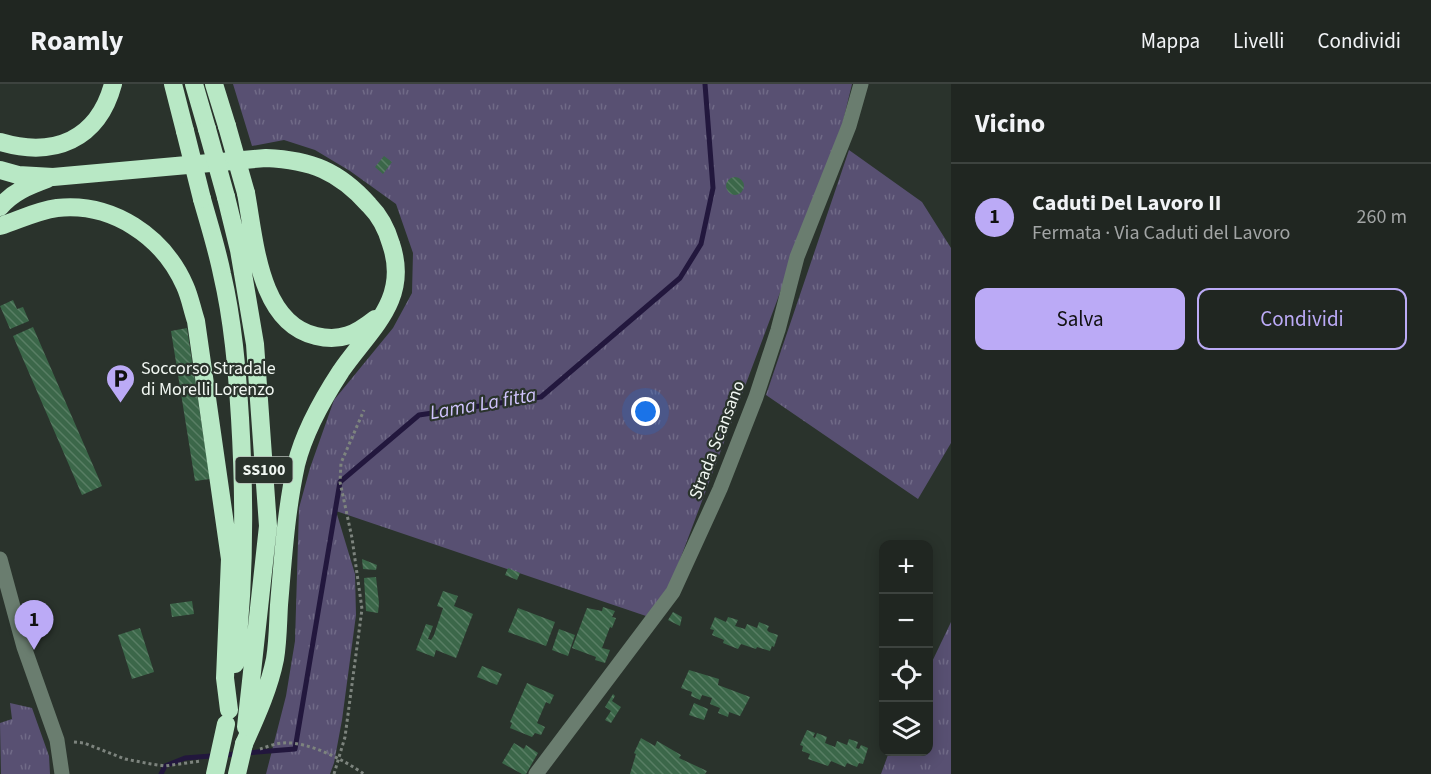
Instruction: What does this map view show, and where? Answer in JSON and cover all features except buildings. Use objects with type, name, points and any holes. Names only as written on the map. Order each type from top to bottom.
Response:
[{"type":"highway","points":[[0,142],[20,148],[60,145],[78,136],[87,131],[107,105],[113,84]]},
{"type":"highway","name":"SS100","points":[[172,84],[223,274],[234,340],[244,486],[240,613],[228,717],[215,774]]},
{"type":"highway","name":"SS100","points":[[194,84],[239,250],[255,344],[268,526],[252,747]]},
{"type":"highway","points":[[213,84],[246,193],[264,285],[286,321],[307,334],[331,339],[358,332],[388,309]]},
{"type":"highway","name":"SS100","points":[[0,170],[18,175],[53,177],[266,158],[289,159],[311,163],[337,175],[357,191],[373,209],[388,233],[396,258],[396,287],[388,309],[342,370],[327,394],[311,424],[297,463],[287,512],[275,659],[252,747],[237,774]]},
{"type":"highway","name":"SS100","points":[[0,207],[8,197],[24,187],[53,177]]},
{"type":"highway","name":"SS100","points":[[1,226],[35,212],[58,208],[107,213],[132,225],[153,240],[170,258],[185,286],[196,321],[230,559],[225,678],[228,717]]},
{"type":"street","name":"Strada Scansano","points":[[536,774],[673,592],[689,560],[756,397],[778,330],[797,257],[849,126],[861,84]]},
{"type":"street","points":[[0,559],[24,647],[57,740],[62,774]]},
{"type":"path","points":[[334,774],[345,736],[362,609],[352,538],[340,482],[341,463],[364,410]]},
{"type":"path","points":[[57,740],[84,743],[125,759],[151,764],[165,766],[191,762]]},
{"type":"path","points":[[252,747],[282,743],[304,745],[339,759],[364,774]]},
{"type":"green space","points":[[233,84],[852,84],[841,130],[669,589],[646,616],[336,511],[355,574],[356,615],[342,720],[330,774],[266,774],[286,696],[295,641],[299,508],[310,468],[334,400],[393,328],[412,293],[413,253],[396,204],[350,171],[315,150],[284,140],[252,146]]},
{"type":"green space","points":[[849,150],[922,202],[951,248],[951,443],[918,499],[766,395]]},
{"type":"green space","points":[[951,622],[951,774],[881,774],[888,756],[933,756],[933,660]]},
{"type":"green space","points":[[10,703],[32,708],[49,756],[50,774],[1,774],[0,723],[12,719]]},
{"type":"waterway","name":"Lama La fitta","points":[[246,753],[295,749],[340,482],[419,415],[541,397],[680,278],[701,244],[713,188],[705,84]]},
{"type":"waterway","name":"Lama La fitta","points":[[161,774],[165,766],[185,758],[237,754]]},
{"type":"place","name":"Soccorso Stradale di Morelli Lorenzo","points":[[120,404]]},
{"type":"place","name":"Caduti Del Lavoro II","points":[[34,650]]}]
